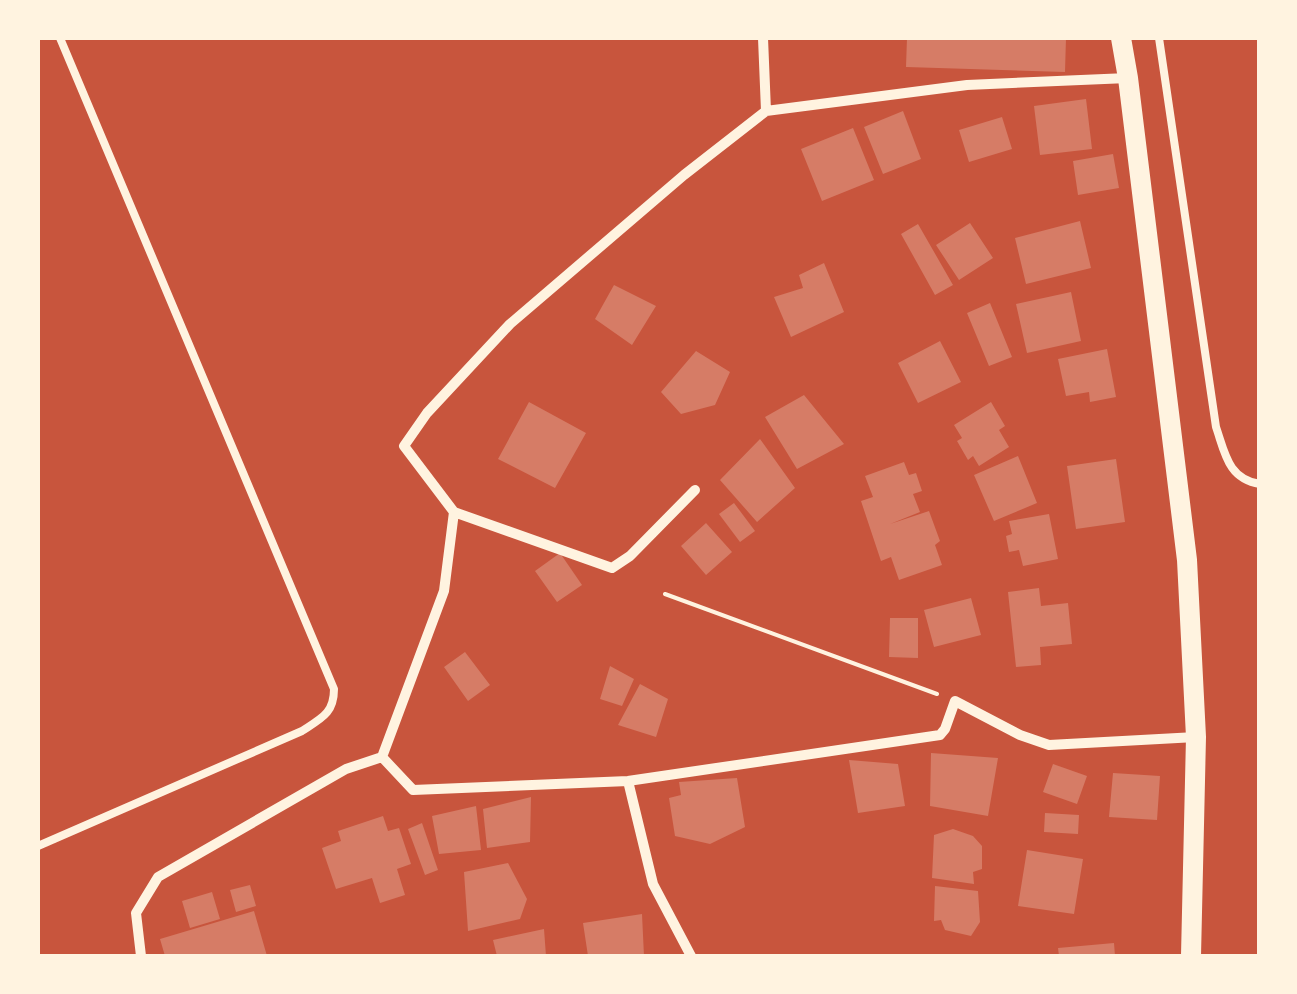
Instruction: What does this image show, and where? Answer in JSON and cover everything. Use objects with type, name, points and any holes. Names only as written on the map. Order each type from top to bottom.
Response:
[{"type":"main road","points":[[1122,38],[1187,560],[1196,737],[1191,956]]},
{"type":"street","points":[[763,38],[766,111]]},
{"type":"street","points":[[695,490],[630,556],[612,568],[454,512],[404,446],[427,412],[510,324],[766,111],[968,84],[1128,78]]},
{"type":"street","points":[[382,757],[444,590],[454,512]]},
{"type":"street","points":[[382,757],[413,790],[628,780],[940,736],[955,701],[1020,735],[1049,745],[1196,737]]},
{"type":"street","points":[[141,956],[136,913],[158,877],[346,769],[382,757]]},
{"type":"street","points":[[628,780],[653,884],[691,956]]},
{"type":"lane","points":[[38,846],[280,742],[323,718],[334,703],[334,688],[60,38]]},
{"type":"lane","points":[[1159,38],[1216,427],[1230,468],[1251,483],[1260,484]]},
{"type":"path","points":[[665,594],[955,701]]},
{"type":"building","points":[[907,38],[1066,38],[1065,72],[906,67]]},
{"type":"building","points":[[1086,99],[1092,149],[1040,155],[1034,106]]},
{"type":"building","points":[[903,111],[921,159],[883,174],[864,127]]},
{"type":"building","points":[[1002,117],[1012,149],[969,162],[959,130]]},
{"type":"building","points":[[853,128],[874,180],[822,201],[801,149]]},
{"type":"building","points":[[1113,154],[1119,188],[1078,195],[1073,161]]},
{"type":"building","points":[[1080,221],[1091,268],[1026,284],[1015,238]]},
{"type":"building","points":[[970,223],[993,258],[959,280],[936,245]]},
{"type":"building","points":[[918,224],[953,285],[935,295],[901,234]]},
{"type":"building","points":[[824,263],[844,312],[791,337],[774,297],[803,288],[799,275]]},
{"type":"building","points":[[614,285],[656,306],[632,345],[595,319]]},
{"type":"building","points":[[1071,292],[1081,341],[1027,353],[1016,304]]},
{"type":"building","points":[[990,303],[1012,357],[989,366],[967,313]]},
{"type":"building","points":[[940,341],[961,382],[918,403],[898,363]]},
{"type":"building","points":[[1107,349],[1116,397],[1090,402],[1089,392],[1066,396],[1058,359]]},
{"type":"building","points":[[696,351],[730,372],[715,405],[681,414],[661,392]]},
{"type":"building","points":[[804,395],[844,444],[797,469],[765,417]]},
{"type":"building","points":[[529,402],[586,433],[555,488],[498,459]]},
{"type":"building","points":[[991,402],[1005,426],[999,430],[1009,447],[979,466],[973,456],[968,460],[957,441],[962,438],[954,425]]},
{"type":"building","points":[[760,439],[795,488],[757,522],[720,480]]},
{"type":"building","points":[[1018,456],[1037,503],[994,521],[974,475]]},
{"type":"building","points":[[1116,459],[1125,522],[1076,529],[1067,466]]},
{"type":"building","points":[[904,462],[909,475],[916,473],[922,491],[913,494],[920,512],[890,524],[929,511],[940,541],[935,545],[942,565],[899,580],[891,557],[881,561],[861,501],[873,497],[865,476]]},
{"type":"building","points":[[734,503],[755,531],[740,542],[719,514]]},
{"type":"building","points":[[1049,514],[1058,559],[1023,566],[1019,550],[1009,552],[1009,521]]},
{"type":"building","points":[[706,523],[732,552],[706,575],[681,546]]},
{"type":"building","points":[[560,553],[582,585],[557,602],[535,571]]},
{"type":"building","points":[[1039,588],[1041,606],[1068,603],[1072,644],[1040,647],[1041,665],[1016,667],[1008,592]]},
{"type":"building","points":[[971,598],[981,635],[934,647],[924,610]]},
{"type":"building","points":[[890,618],[918,618],[918,658],[889,657]]},
{"type":"building","points":[[465,652],[490,685],[468,701],[444,667]]},
{"type":"building","points":[[610,666],[634,679],[622,706],[600,699]]},
{"type":"building","points":[[640,684],[668,699],[656,737],[618,725]]},
{"type":"building","points":[[931,753],[998,758],[988,816],[930,806]]},
{"type":"building","points":[[849,760],[898,764],[905,806],[858,813]]},
{"type":"building","points":[[1053,764],[1087,776],[1077,804],[1043,792]]},
{"type":"building","points":[[1113,773],[1160,776],[1157,820],[1109,817]]},
{"type":"building","points":[[737,778],[745,827],[710,844],[675,836],[669,798],[681,795],[679,782]]},
{"type":"building","points":[[531,797],[530,842],[487,848],[483,809]]},
{"type":"building","points":[[476,806],[481,850],[439,854],[432,816]]},
{"type":"building","points":[[1045,813],[1079,815],[1078,834],[1044,832]]},
{"type":"building","points":[[383,816],[388,831],[399,828],[411,864],[397,869],[405,895],[380,903],[372,878],[336,889],[322,848],[341,841],[338,831]]},
{"type":"building","points":[[422,823],[438,870],[425,875],[408,829]]},
{"type":"building","points":[[953,829],[973,836],[982,846],[982,869],[973,872],[974,884],[932,878],[934,835]]},
{"type":"building","points":[[1027,850],[1083,859],[1074,914],[1018,906]]},
{"type":"building","points":[[508,863],[527,899],[520,919],[468,931],[464,872]]},
{"type":"building","points":[[250,885],[256,906],[236,912],[230,890]]},
{"type":"building","points":[[935,886],[978,891],[980,922],[971,936],[945,930],[941,920],[934,921]]},
{"type":"building","points":[[212,892],[220,919],[190,928],[182,901]]},
{"type":"building","points":[[254,911],[267,956],[165,956],[160,939]]},
{"type":"building","points":[[642,914],[644,956],[588,956],[583,923]]},
{"type":"building","points":[[544,929],[546,956],[497,956],[493,940]]},
{"type":"building","points":[[1114,943],[1115,956],[1059,956],[1058,948]]}]
